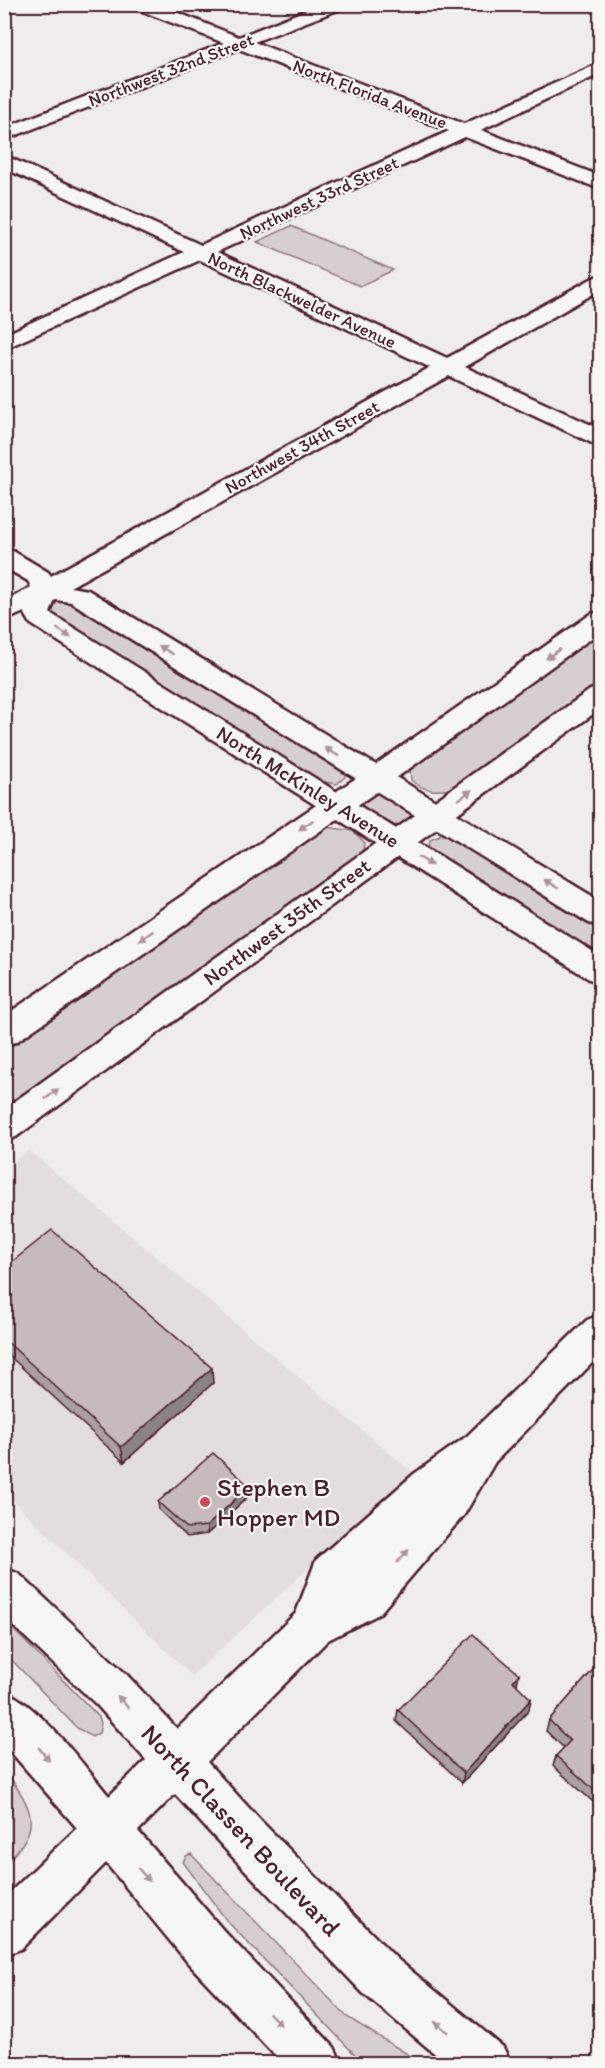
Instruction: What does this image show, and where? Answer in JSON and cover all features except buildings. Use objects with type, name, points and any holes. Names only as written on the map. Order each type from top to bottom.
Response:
[{"type":"street","name":"North Florida Avenue","points":[[140,4],[600,183]]},
{"type":"street","name":"Northwest 32nd Street","points":[[4,135],[337,4]]},
{"type":"street","name":"Northwest 33rd Street","points":[[4,343],[600,68]]},
{"type":"street","name":"North Blackwelder Avenue","points":[[4,161],[600,438]]},
{"type":"street","name":"Northwest 34th Street","points":[[4,613],[600,282]]},
{"type":"street","points":[[4,556],[39,577],[45,590]]},
{"type":"street","name":"North McKinley Avenue","points":[[600,915],[79,596],[45,590],[37,614],[40,618],[600,971]]},
{"type":"street","points":[[4,1033],[600,620]]},
{"type":"street","name":"Northwest 35th Street","points":[[4,1128],[600,696]]},
{"type":"street","points":[[4,1932],[313,1626],[364,1600],[450,1502],[482,1449],[600,1331]]},
{"type":"street","name":"North Classen Boulevard","points":[[4,1588],[112,1690],[243,1836],[380,1976],[486,2064]]},
{"type":"street","points":[[4,1712],[46,1756],[206,1947],[317,2064]]},
{"type":"shaded area","points":[[291,226],[393,270],[360,286],[257,242]]},
{"type":"shaded area","points":[[60,600],[72,601],[344,770],[345,777],[337,784],[318,781],[50,614],[48,606]]},
{"type":"shaded area","points":[[600,632],[600,682],[454,788],[431,790],[411,780],[410,771],[415,761]]},
{"type":"shaded area","points":[[371,794],[385,794],[412,813],[410,819],[402,825],[391,825],[372,816],[361,803]]},
{"type":"shaded area","points":[[326,827],[353,831],[364,842],[363,853],[5,1112],[4,1049],[318,830]]},
{"type":"shaded area","points":[[444,834],[457,836],[600,925],[600,958],[430,852],[428,848],[430,840]]},
{"type":"shaded area","points":[[29,1150],[418,1477],[316,1561],[192,1676],[5,1493],[4,1169]]},
{"type":"shaded area","points":[[4,1620],[99,1717],[101,1723],[99,1733],[92,1737],[77,1728],[5,1653]]},
{"type":"shaded area","points":[[5,1770],[28,1807],[30,1828],[17,1851],[5,1864]]},
{"type":"shaded area","points":[[191,1854],[347,2017],[422,2063],[363,2063],[227,1921],[183,1862],[186,1856]]},
{"type":"place","name":"Stephen B Hopper MD","points":[[205,1502]]}]
